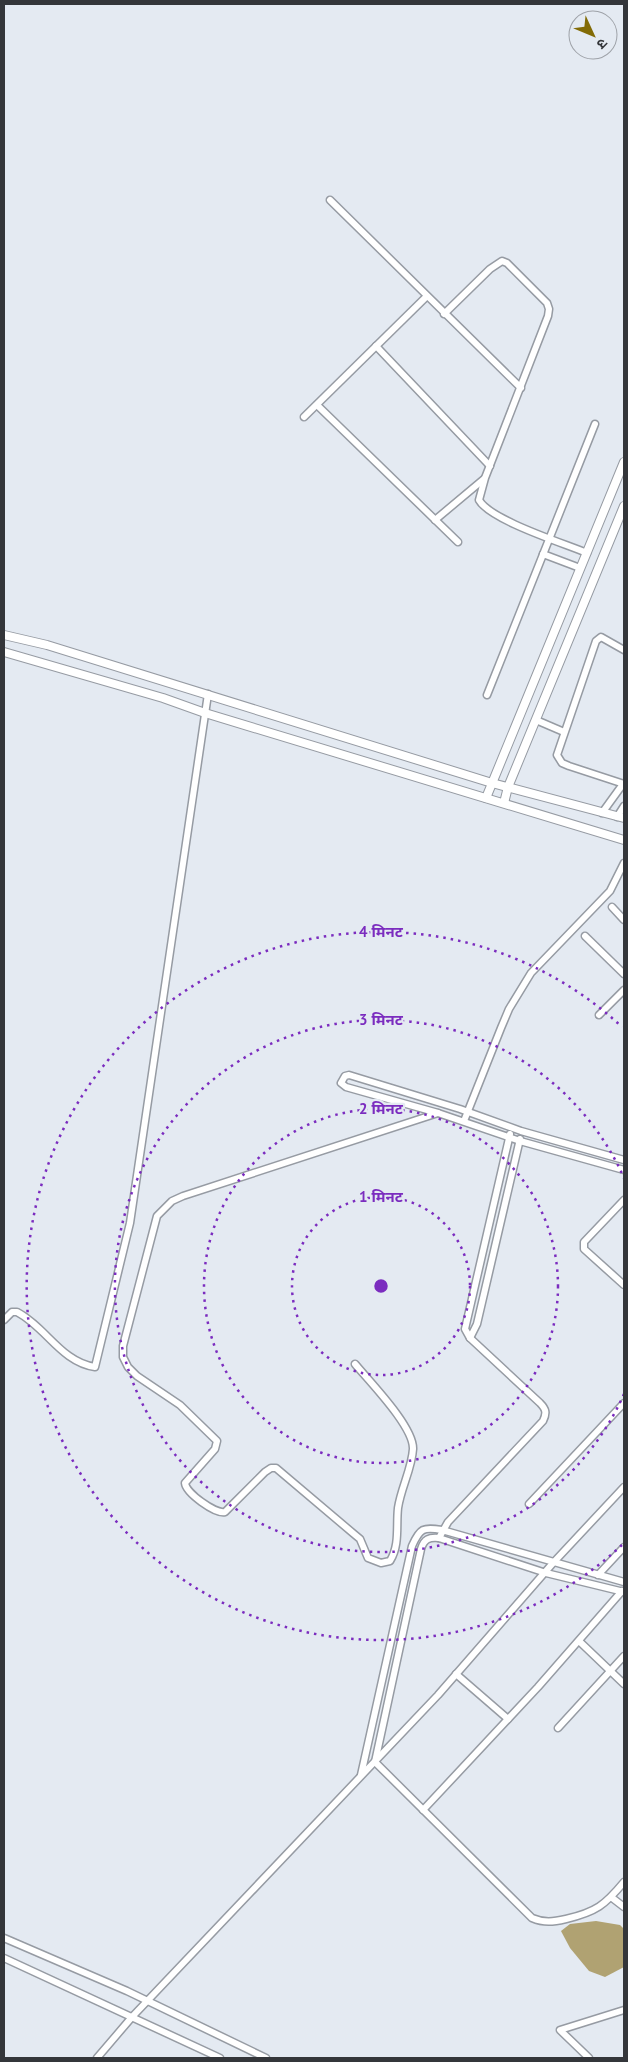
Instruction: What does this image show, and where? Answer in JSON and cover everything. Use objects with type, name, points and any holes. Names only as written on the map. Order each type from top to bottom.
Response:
[{"type":"street","points":[[330,200],[426,297],[521,388]]},
{"type":"street","points":[[444,314],[497,263],[502,261],[507,263],[547,304],[549,308],[548,316],[485,478],[479,494],[479,500],[482,506],[499,517],[587,553]]},
{"type":"street","points":[[304,418],[426,297]]},
{"type":"street","points":[[376,346],[490,466]]},
{"type":"street","points":[[317,404],[458,542]]},
{"type":"street","points":[[487,694],[595,424]]},
{"type":"street","points":[[486,798],[624,462]]},
{"type":"street","points":[[435,520],[485,478]]},
{"type":"street","points":[[504,803],[508,787],[624,506]]},
{"type":"street","points":[[544,554],[580,568]]},
{"type":"street","points":[[4,635],[48,645],[492,783],[621,817],[624,806]]},
{"type":"street","points":[[602,812],[624,784],[562,763],[557,755],[596,640],[601,637],[624,650]]},
{"type":"street","points":[[4,652],[163,698],[219,717],[624,840]]},
{"type":"street","points":[[4,1320],[12,1312],[17,1312],[69,1357],[84,1365],[95,1367],[130,1223],[163,992],[209,695]]},
{"type":"street","points":[[536,720],[564,732]]},
{"type":"street","points":[[464,1121],[501,1028],[531,973],[610,891],[624,863]]},
{"type":"street","points":[[612,907],[624,920]]},
{"type":"street","points":[[585,936],[624,974]]},
{"type":"street","points":[[599,1015],[624,990]]},
{"type":"street","points":[[624,1160],[521,1131],[469,1112],[349,1075],[342,1079],[341,1083],[346,1087],[438,1112],[509,1137],[624,1170]]},
{"type":"street","points":[[355,1364],[396,1415],[413,1440],[413,1451],[398,1509],[397,1536],[390,1561],[381,1563],[368,1558],[360,1539],[276,1468],[271,1468],[265,1472],[225,1512],[216,1512],[188,1492],[185,1483],[215,1449],[217,1441],[180,1405],[136,1376],[128,1367],[123,1357],[124,1338],[157,1216],[172,1201],[183,1196],[438,1112]]},
{"type":"street","points":[[439,1538],[442,1530],[543,1421],[546,1415],[545,1408],[470,1338],[465,1329],[511,1127]]},
{"type":"street","points":[[470,1338],[477,1324],[521,1131]]},
{"type":"street","points":[[624,1200],[582,1246],[624,1285]]},
{"type":"street","points":[[529,1504],[624,1403]]},
{"type":"street","points":[[97,2058],[132,2017],[375,1762],[624,1487]]},
{"type":"street","points":[[360,1776],[375,1702],[412,1546],[420,1532],[429,1528],[442,1530],[624,1582]]},
{"type":"street","points":[[420,1532],[426,1539]]},
{"type":"street","points":[[375,1762],[421,1549],[426,1539],[431,1537],[439,1538],[546,1573],[623,1591],[423,1810]]},
{"type":"street","points":[[598,1575],[624,1547]]},
{"type":"street","points":[[579,1641],[624,1684]]},
{"type":"street","points":[[558,1728],[624,1656]]},
{"type":"street","points":[[456,1674],[508,1719]]},
{"type":"street","points":[[375,1762],[532,1918],[541,1922],[551,1922],[589,1913],[611,1897],[624,1882]]},
{"type":"street","points":[[611,1897],[624,1907]]},
{"type":"street","points":[[4,1938],[148,2001],[266,2058]]},
{"type":"street","points":[[4,1958],[220,2058]]},
{"type":"street","points":[[589,2058],[560,2030],[624,2010]]},
{"type":"shaded area","points":[[596,1921],[620,1925],[624,1929],[624,1967],[605,1977],[589,1971],[570,1948],[561,1931],[570,1924]]}]
